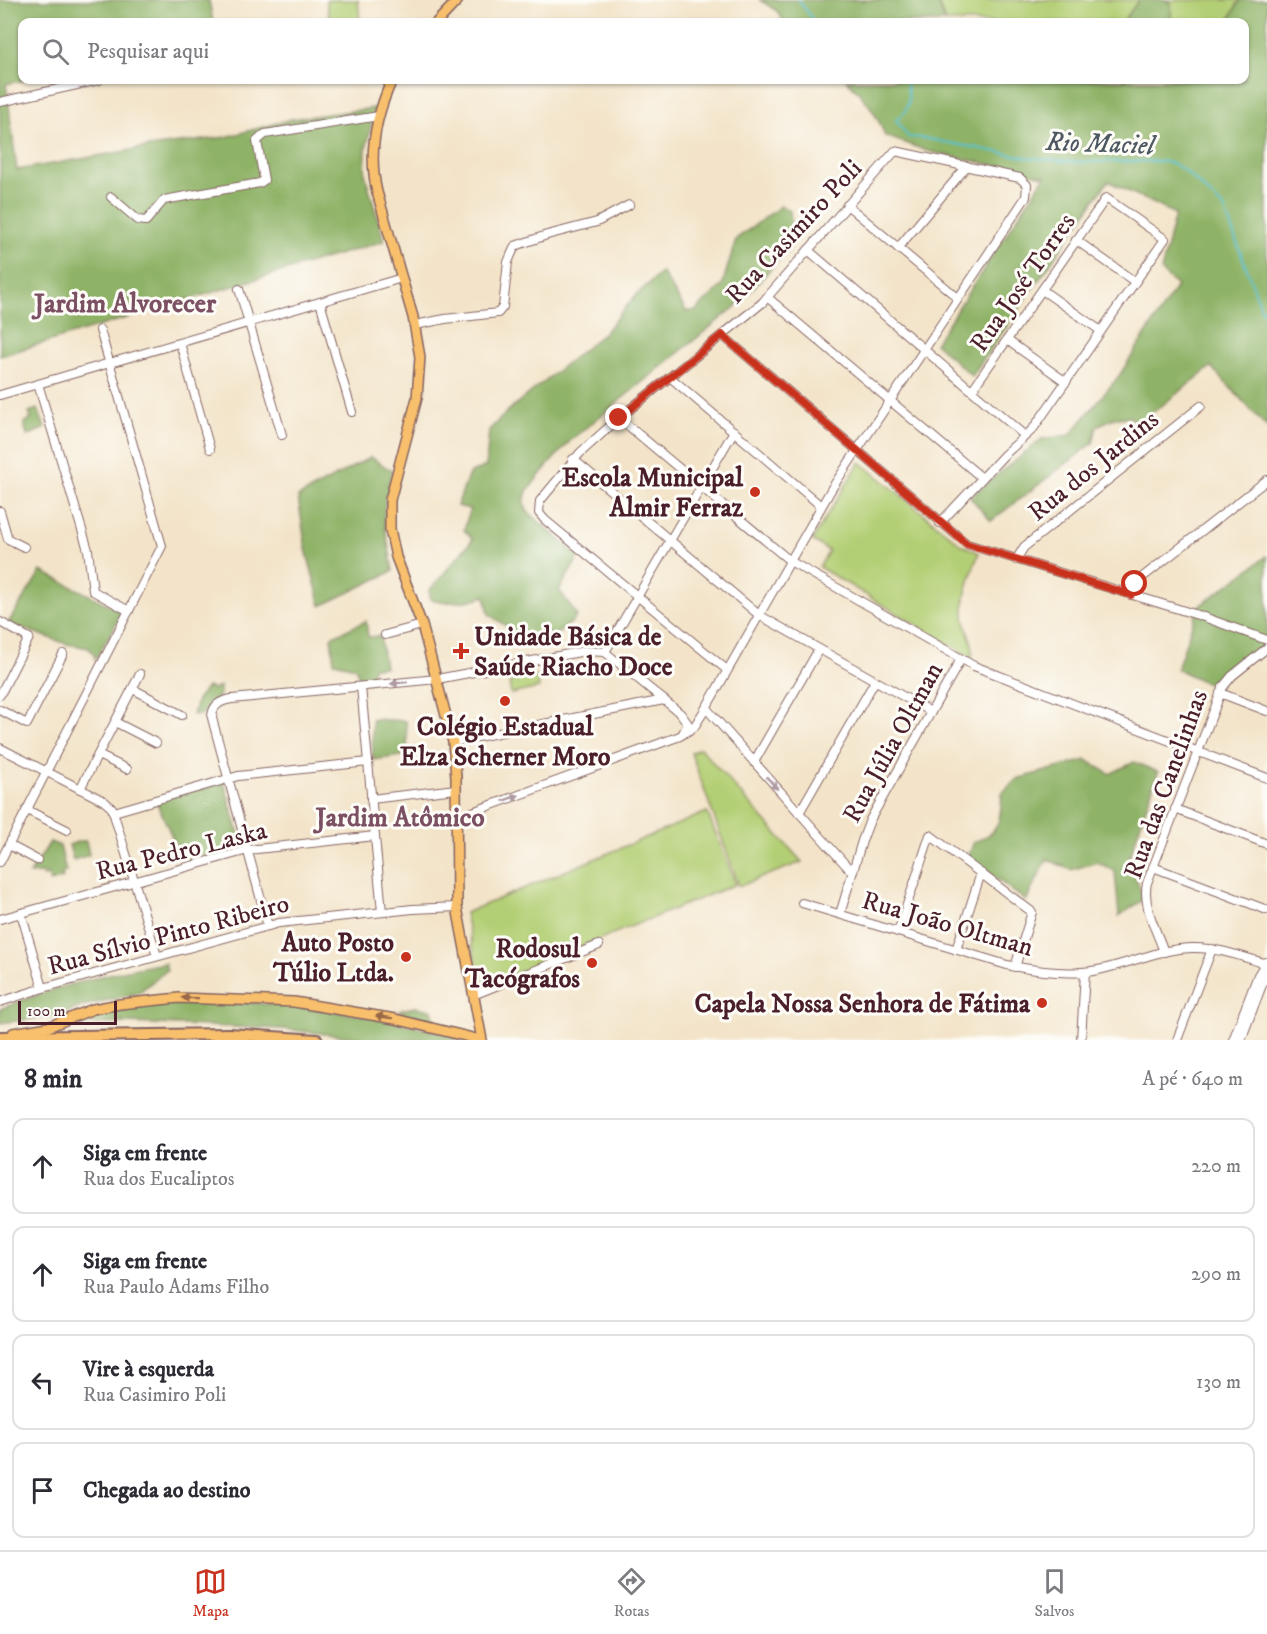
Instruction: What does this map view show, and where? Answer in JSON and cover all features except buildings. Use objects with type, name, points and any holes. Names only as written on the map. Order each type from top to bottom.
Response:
[{"type":"highway","points":[[0,1036],[229,1034],[317,1040]]},
{"type":"main road","points":[[441,18],[458,0]]},
{"type":"main road","points":[[0,1036],[48,1027],[93,1009],[179,998],[294,1002],[395,1018],[482,1040],[457,907],[456,789],[453,742],[422,626],[393,549],[389,518],[390,501],[413,416],[419,384],[420,357],[415,325],[374,181],[373,148],[379,116],[391,84]]},
{"type":"street","points":[[0,102],[81,84]]},
{"type":"street","points":[[111,197],[138,220],[146,221],[164,200],[260,183],[264,180],[257,141],[265,134],[379,116]]},
{"type":"street","name":"Rua Casimiro Poli","points":[[637,596],[541,517],[538,508],[545,493],[573,459],[619,418],[767,297],[895,151],[967,166]]},
{"type":"street","points":[[456,818],[680,736],[694,727],[821,506],[1026,197],[1027,185],[1020,178],[967,166],[898,248]]},
{"type":"street","name":"Rua José Torres","points":[[972,390],[1106,198],[1165,239],[1136,282]]},
{"type":"street","points":[[415,325],[498,313],[503,307],[508,262],[515,246],[597,222],[629,204]]},
{"type":"street","points":[[848,205],[958,298]]},
{"type":"street","points":[[940,524],[982,478],[1033,429],[1136,282],[1076,240]]},
{"type":"street","points":[[808,250],[1025,436]]},
{"type":"street","points":[[0,395],[402,278]]},
{"type":"street","points":[[240,289],[282,435]]},
{"type":"street","points":[[1042,290],[1101,331]]},
{"type":"street","points":[[767,297],[982,478]]},
{"type":"street","points":[[320,302],[352,412]]},
{"type":"street","points":[[0,862],[162,546],[100,330]]},
{"type":"street","points":[[722,335],[940,524],[972,547],[1217,621],[1267,640]]},
{"type":"street","points":[[1007,340],[1066,382]]},
{"type":"street","points":[[180,343],[210,449]]},
{"type":"street","points":[[670,377],[821,506]]},
{"type":"street","points":[[38,384],[88,550],[93,591],[129,612]]},
{"type":"street","name":"Rua dos Jardins","points":[[1016,560],[1024,547],[1201,406]]},
{"type":"street","points":[[619,418],[790,561],[962,659],[982,670],[1267,778]]},
{"type":"street","points":[[605,652],[734,431]]},
{"type":"street","points":[[573,459],[759,615],[930,712]]},
{"type":"street","points":[[1131,595],[1135,584],[1267,480]]},
{"type":"street","points":[[0,514],[8,539],[24,547]]},
{"type":"street","points":[[637,596],[727,670]]},
{"type":"street","points":[[0,622],[29,638],[0,695]]},
{"type":"street","points":[[385,635],[422,626]]},
{"type":"street","name":"Rua das Canelinhas","points":[[1164,952],[1146,897],[1147,883],[1220,693],[1227,681],[1267,648]]},
{"type":"street","points":[[754,762],[819,649]]},
{"type":"street","points":[[268,926],[212,718],[216,705],[232,699],[437,679],[585,651],[605,652],[681,714],[688,724],[680,736]]},
{"type":"street","points":[[0,710],[27,724],[63,654]]},
{"type":"street","name":"Rua Júlia Oltman","points":[[840,914],[870,820],[962,659]]},
{"type":"street","points":[[80,789],[140,674]]},
{"type":"street","points":[[799,813],[875,681]]},
{"type":"street","points":[[361,687],[382,912]]},
{"type":"street","points":[[133,689],[182,715]]},
{"type":"street","points":[[1220,693],[1267,711]]},
{"type":"street","points":[[453,742],[664,700]]},
{"type":"street","points":[[706,708],[852,872]]},
{"type":"street","points":[[681,714],[696,716],[706,708]]},
{"type":"street","points":[[115,722],[156,743]]},
{"type":"street","points":[[0,748],[104,801],[114,812],[157,956]]},
{"type":"street","points":[[98,755],[127,769]]},
{"type":"street","points":[[114,812],[228,778],[368,762]]},
{"type":"street","points":[[371,799],[456,789]]},
{"type":"street","points":[[1175,809],[1267,844]]},
{"type":"street","points":[[27,810],[67,830]]},
{"type":"street","points":[[898,932],[930,834],[1032,912],[1015,967]]},
{"type":"street","name":"Rua Pedro Laska","points":[[0,919],[248,850],[375,836]]},
{"type":"street","points":[[9,845],[37,860]]},
{"type":"street","points":[[1153,867],[1267,910]]},
{"type":"street","points":[[956,950],[981,873]]},
{"type":"street","name":"Rua João Oltman","points":[[802,903],[1015,967],[1066,973],[1085,972],[1164,952],[1191,948],[1212,949],[1267,963]]},
{"type":"street","name":"Rua Sílvio Pinto Ribeiro","points":[[0,1002],[268,926],[382,912],[457,907]]},
{"type":"street","points":[[21,914],[43,988]]},
{"type":"street","points":[[473,995],[599,945]]},
{"type":"street","points":[[1177,1040],[1212,949]]},
{"type":"street","points":[[1233,1040],[1258,975],[1267,963]]},
{"type":"street","points":[[1241,1040],[1265,977],[1267,963]]},
{"type":"street","points":[[1081,1040],[1085,972]]},
{"type":"green space","points":[[0,0],[209,0],[212,18],[18,18],[18,81],[6,84],[17,170],[149,147],[226,137],[292,119],[375,108],[366,149],[365,174],[384,241],[0,356]]},
{"type":"green space","points":[[326,0],[358,0],[360,18],[329,18]]},
{"type":"green space","points":[[760,0],[935,0],[944,18],[781,18],[777,11]]},
{"type":"green space","points":[[935,0],[1139,0],[1126,18],[944,18]]},
{"type":"green space","points":[[1139,0],[1165,0],[1171,3],[1171,18],[1126,18]]},
{"type":"green space","points":[[1165,0],[1240,0],[1230,18],[1171,18],[1171,4]]},
{"type":"green space","points":[[1240,0],[1267,0],[1267,427],[1211,367],[1138,424],[1130,417],[1114,418],[1097,426],[1093,443],[991,521],[970,497],[1042,439],[1070,435],[1119,376],[1177,286],[1161,271],[1175,214],[1108,181],[972,376],[935,343],[1045,176],[927,151],[885,136],[869,105],[850,84],[1249,84],[1249,18],[1230,18]]},
{"type":"green space","points":[[781,206],[790,211],[793,244],[740,303],[571,440],[527,491],[524,502],[527,511],[579,557],[559,590],[577,615],[573,621],[556,635],[520,636],[489,614],[485,596],[458,602],[431,600],[429,591],[473,539],[464,530],[470,509],[457,506],[469,474],[486,466],[489,430],[509,410],[604,333],[635,296],[662,272],[686,311],[695,311],[722,286],[736,239]]},
{"type":"green space","points":[[38,409],[45,428],[27,436],[24,423],[31,419],[29,412]]},
{"type":"green space","points":[[371,457],[392,471],[385,500],[384,521],[393,571],[321,606],[306,549],[298,497]]},
{"type":"green space","points":[[860,462],[962,545],[979,553],[967,589],[964,608],[966,626],[972,644],[972,658],[819,567],[829,551],[812,540]]},
{"type":"green space","points":[[1267,556],[1267,641],[1215,687],[1177,669],[1198,607]]},
{"type":"green space","points":[[41,571],[123,612],[95,660],[89,648],[67,644],[8,623]]},
{"type":"green space","points":[[366,621],[368,637],[380,636],[385,667],[373,667],[371,681],[361,682],[355,667],[334,662],[331,637]]},
{"type":"green space","points":[[537,676],[539,688],[511,694],[509,682]]},
{"type":"green space","points":[[220,686],[220,694],[201,715],[193,715],[197,700],[207,687],[214,689]]},
{"type":"green space","points":[[372,719],[406,721],[408,755],[373,760]]},
{"type":"green space","points":[[700,748],[802,862],[739,886],[691,753]]},
{"type":"green space","points":[[1086,760],[1110,774],[1134,762],[1158,772],[1130,856],[1143,900],[1119,916],[1115,871],[1097,862],[1071,870],[1047,859],[1026,901],[968,857],[974,842],[995,829],[1000,818],[1002,793],[1017,779]]},
{"type":"green space","points":[[224,782],[243,848],[183,861],[156,801]]},
{"type":"green space","points":[[707,812],[736,884],[481,987],[465,913]]},
{"type":"green space","points":[[86,841],[89,855],[73,860],[69,845]]},
{"type":"green space","points":[[50,842],[60,846],[66,872],[62,873],[63,878],[50,882],[48,874],[44,876],[42,873],[30,874]]},
{"type":"green space","points":[[165,963],[167,970],[138,993],[87,1005],[56,1016],[0,1023],[0,1009],[20,1001],[102,976]]},
{"type":"green space","points":[[151,1004],[294,1005],[389,1020],[471,1040],[375,1040],[284,1029],[128,1023],[64,1025],[93,1012]]},
{"type":"green space","points":[[415,1007],[432,1010],[435,1022],[398,1012]]},
{"type":"waterway","name":"Rio Maciel","points":[[799,0],[811,18]]},
{"type":"waterway","name":"Rio Maciel","points":[[906,84],[907,107],[896,120],[908,137],[1030,158],[1077,162],[1161,161],[1174,164],[1185,171],[1224,208],[1267,318]]},
{"type":"place","name":"Escola Municipal Almir Ferraz","points":[[755,492]]},
{"type":"place","name":"Unidade Básica de Saúde Riacho Doce","points":[[461,651]]},
{"type":"place","name":"Colégio Estadual Elza Scherner Moro","points":[[505,701]]},
{"type":"place","name":"Auto Posto Túlio Ltda.","points":[[406,957]]},
{"type":"place","name":"Rodosul Tacógrafos","points":[[592,963]]},
{"type":"place","name":"Capela Nossa Senhora de Fátima","points":[[1042,1003]]},
{"type":"district","name":"Jardim Alvorecer","points":[[125,303]]},
{"type":"district","name":"Jardim Atômico","points":[[400,817]]},
{"type":"route","points":[[619,418],[722,335],[940,524],[967,544],[1131,595],[1135,584]]}]
